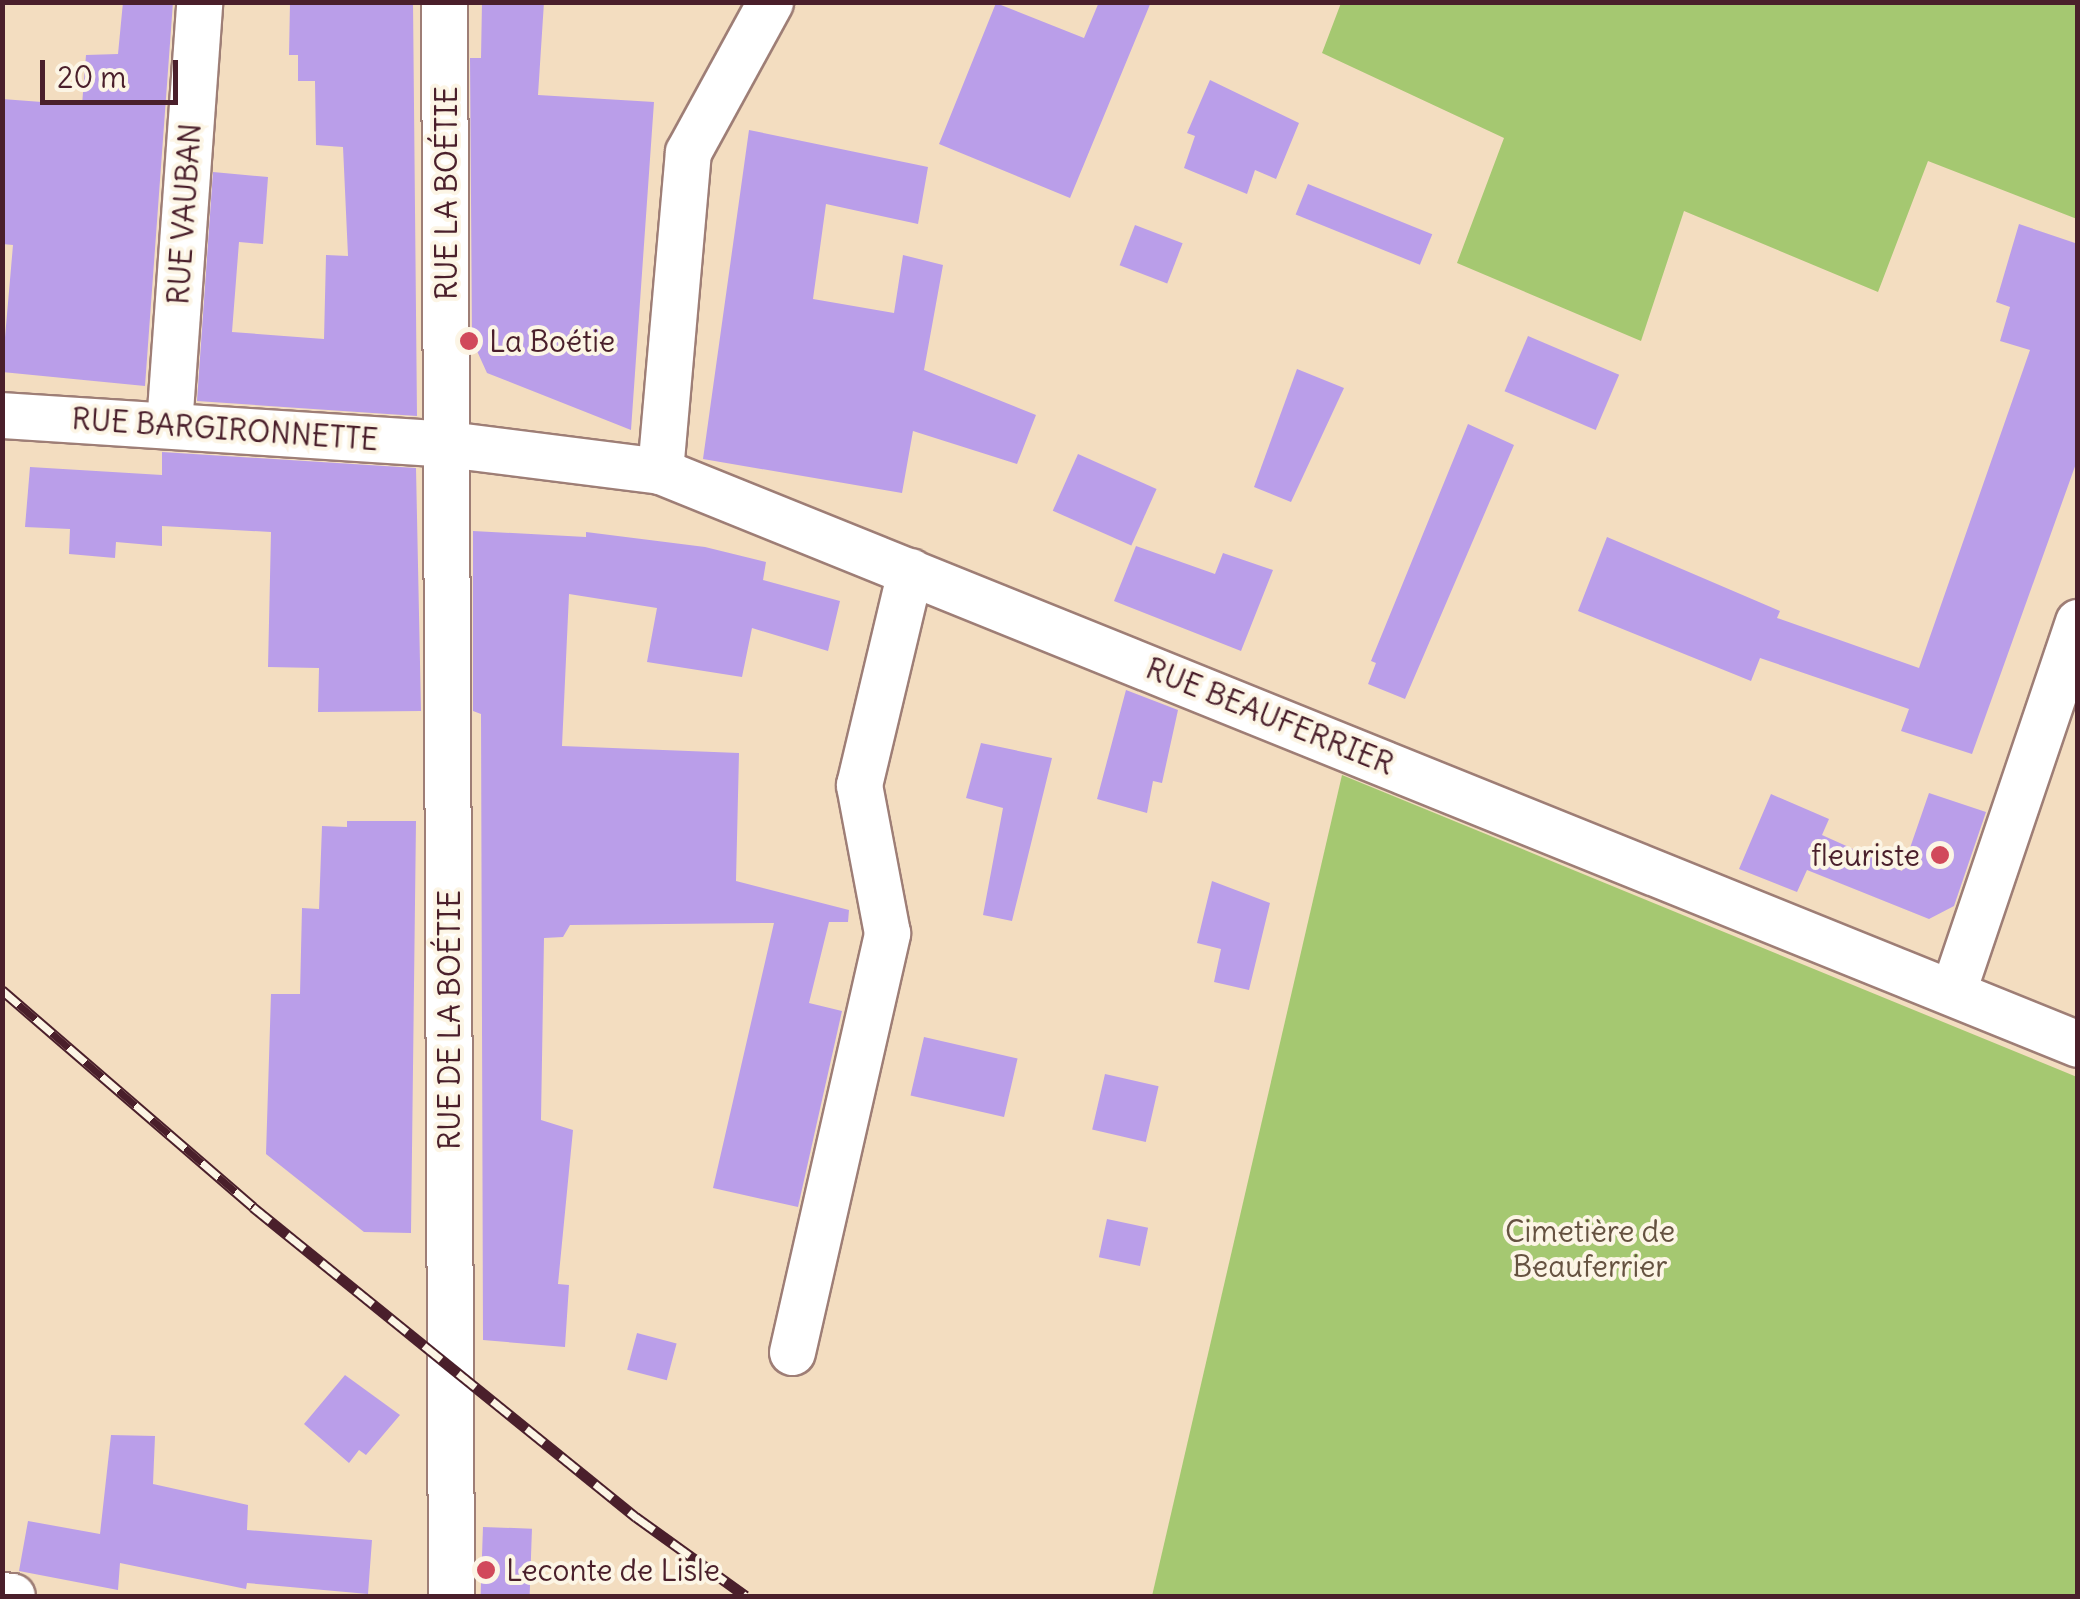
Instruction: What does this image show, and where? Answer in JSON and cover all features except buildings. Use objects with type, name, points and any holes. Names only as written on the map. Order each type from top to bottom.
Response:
[{"type":"street","name":"RUE VAUBAN","points":[[169,425],[199,2]]},
{"type":"street","name":"RUE LA BOÉTIE","points":[[444,2],[447,444]]},
{"type":"street","points":[[660,470],[688,152],[770,2]]},
{"type":"street","name":"RUE BARGIRONNETTE","points":[[2,415],[447,444]]},
{"type":"street","name":"RUE BEAUFERRIER","points":[[447,444],[660,470],[2078,1044]]},
{"type":"street","name":"RUE DE LA BOÉTIE","points":[[447,444],[451,1596]]},
{"type":"street","points":[[792,1352],[888,932],[859,785],[910,571]]},
{"type":"street","points":[[1953,991],[2078,622]]},
{"type":"street","points":[[2,1595],[12,1596]]},
{"type":"green space","points":[[1341,3],[2077,3],[2077,219],[1928,161],[1878,292],[1684,211],[1641,341],[1457,263],[1504,138],[1322,53]]},
{"type":"green space","name":"Cimetière de Beauferrier","points":[[1342,775],[2077,1077],[2077,1596],[1152,1596]]},
{"type":"railway","points":[[2,990],[253,1207],[636,1517],[746,1596]]},
{"type":"place","name":"La Boétie","points":[[469,341]]},
{"type":"place","name":"fleuriste","points":[[1940,855]]},
{"type":"place","name":"Leconte de Lisle","points":[[486,1570]]}]
